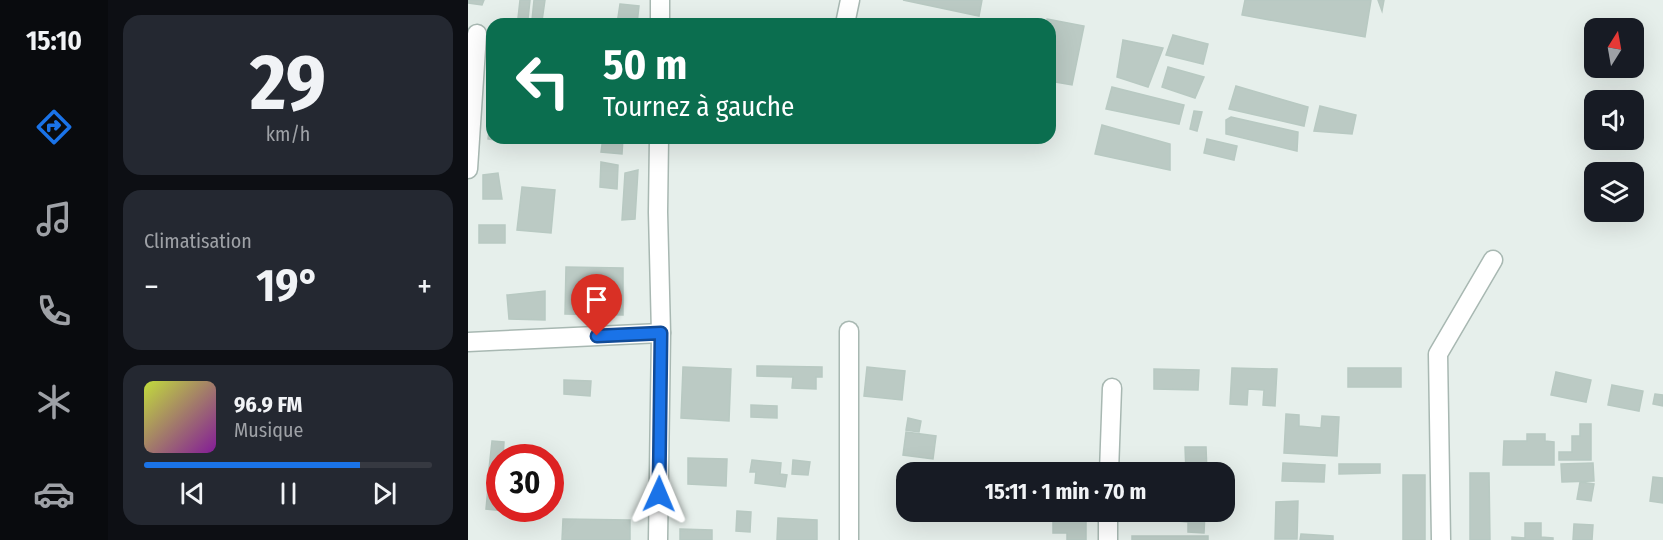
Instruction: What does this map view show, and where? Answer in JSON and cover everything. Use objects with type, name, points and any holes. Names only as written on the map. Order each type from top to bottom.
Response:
[{"type":"street","points":[[660,0],[660,18]]},
{"type":"street","points":[[846,18],[850,0]]},
{"type":"street","points":[[468,169],[479,35]]},
{"type":"street","points":[[658,540],[661,333],[659,144]]},
{"type":"street","points":[[1441,540],[1438,354],[1493,260]]},
{"type":"street","points":[[849,331],[849,540]]},
{"type":"street","points":[[468,342],[661,333]]},
{"type":"street","points":[[1110,462],[1112,388]]},
{"type":"street","points":[[1108,522],[1108,540]]},
{"type":"building","points":[[468,0],[484,0],[482,5],[468,3]]},
{"type":"building","points":[[520,0],[530,0],[528,18],[518,18]]},
{"type":"building","points":[[534,0],[545,0],[542,18],[532,18]]},
{"type":"building","points":[[903,0],[982,0],[979,16]]},
{"type":"building","points":[[1245,0],[1371,0],[1365,37],[1242,15]]},
{"type":"building","points":[[1378,0],[1384,0],[1382,11]]},
{"type":"building","points":[[620,4],[639,6],[638,18],[618,18]]},
{"type":"building","points":[[1056,21],[1084,26],[1072,85],[1056,82]]},
{"type":"building","points":[[1173,35],[1208,44],[1203,64],[1166,55]]},
{"type":"building","points":[[1123,40],[1163,48],[1148,87],[1117,77]]},
{"type":"building","points":[[1168,67],[1204,77],[1195,98],[1162,87]]},
{"type":"building","points":[[1236,86],[1308,107],[1304,126],[1229,109]]},
{"type":"building","points":[[1112,87],[1184,105],[1179,124],[1106,109]]},
{"type":"building","points":[[1320,106],[1356,115],[1352,134],[1314,131]]},
{"type":"building","points":[[1194,111],[1202,112],[1197,131],[1190,129]]},
{"type":"building","points":[[1231,117],[1298,132],[1297,151],[1226,134],[1226,120]]},
{"type":"building","points":[[1102,125],[1170,144],[1170,170],[1095,154]]},
{"type":"building","points":[[1207,139],[1237,146],[1234,160],[1204,153]]},
{"type":"building","points":[[602,144],[623,144],[622,154],[601,152]]},
{"type":"building","points":[[601,162],[618,165],[617,189],[600,187]]},
{"type":"building","points":[[638,170],[635,219],[622,220],[625,173]]},
{"type":"building","points":[[498,173],[502,199],[483,199],[483,175]]},
{"type":"building","points":[[522,187],[555,190],[551,233],[517,230]]},
{"type":"building","points":[[479,225],[505,225],[505,243],[479,243]]},
{"type":"building","points":[[566,267],[623,268],[623,315],[565,314]]},
{"type":"building","points":[[545,291],[545,320],[509,319],[507,295]]},
{"type":"building","points":[[757,366],[822,367],[822,377],[816,377],[816,389],[792,388],[793,377],[757,376]]},
{"type":"building","points":[[683,367],[731,369],[729,421],[681,418]]},
{"type":"building","points":[[867,367],[905,371],[902,400],[864,396]]},
{"type":"building","points":[[1232,368],[1277,369],[1275,406],[1263,405],[1264,390],[1248,389],[1247,405],[1230,404]]},
{"type":"building","points":[[1348,368],[1401,368],[1401,387],[1348,387]]},
{"type":"building","points":[[1154,369],[1199,370],[1198,390],[1154,389]]},
{"type":"building","points":[[1556,372],[1591,380],[1586,402],[1551,395]]},
{"type":"building","points":[[564,380],[591,381],[590,396],[564,394]]},
{"type":"building","points":[[1612,385],[1643,391],[1639,411],[1608,405]]},
{"type":"building","points":[[1655,394],[1663,395],[1663,406],[1653,404]]},
{"type":"building","points":[[751,405],[777,406],[777,418],[751,417]]},
{"type":"building","points":[[1286,414],[1299,415],[1299,426],[1321,428],[1322,416],[1339,417],[1337,456],[1284,453]]},
{"type":"building","points":[[908,418],[921,421],[919,432],[906,430]]},
{"type":"building","points":[[1580,424],[1591,424],[1591,460],[1559,460],[1559,452],[1572,452],[1572,436],[1580,436]]},
{"type":"building","points":[[906,432],[936,436],[933,459],[903,455]]},
{"type":"building","points":[[1527,434],[1545,434],[1545,441],[1554,442],[1554,465],[1503,465],[1504,441],[1527,441]]},
{"type":"building","points":[[492,441],[504,442],[504,444],[492,444]]},
{"type":"building","points":[[1185,447],[1206,447],[1207,462],[1186,462]]},
{"type":"building","points":[[688,458],[727,459],[726,486],[688,484]]},
{"type":"building","points":[[752,460],[781,463],[780,474],[787,475],[785,487],[755,483],[756,472],[750,472]]},
{"type":"building","points":[[793,460],[810,462],[808,475],[792,474]]},
{"type":"building","points":[[1283,463],[1325,465],[1324,482],[1282,481]]},
{"type":"building","points":[[1593,463],[1594,481],[1562,482],[1561,464]]},
{"type":"building","points":[[1339,464],[1380,464],[1380,473],[1339,474]]},
{"type":"building","points":[[1470,473],[1489,473],[1490,540],[1470,540]]},
{"type":"building","points":[[1403,475],[1425,475],[1425,540],[1403,540]]},
{"type":"building","points":[[1653,477],[1663,478],[1663,503],[1650,501]]},
{"type":"building","points":[[1580,482],[1594,484],[1591,501],[1577,499]]},
{"type":"building","points":[[1298,501],[1297,539],[1275,539],[1276,502]]},
{"type":"building","points":[[737,511],[751,512],[750,532],[736,531]]},
{"type":"building","points":[[778,518],[817,520],[817,540],[777,540]]},
{"type":"building","points":[[564,519],[630,520],[630,540],[562,540]]},
{"type":"building","points":[[1053,522],[1086,522],[1086,540],[1067,540],[1067,533],[1053,533]]},
{"type":"building","points":[[1188,522],[1205,522],[1204,533],[1188,532]]},
{"type":"building","points":[[1525,523],[1541,523],[1541,537],[1553,538],[1553,540],[1512,540],[1512,537],[1525,538]]},
{"type":"building","points":[[1574,524],[1593,525],[1592,540],[1573,540]]},
{"type":"building","points":[[680,529],[712,530],[712,540],[680,540]]},
{"type":"building","points":[[1301,534],[1333,536],[1333,540],[1300,540]]},
{"type":"building","points":[[1132,536],[1208,536],[1208,540],[1132,540]]},
{"type":"route","points":[[597,336],[661,333],[659,494]]}]
